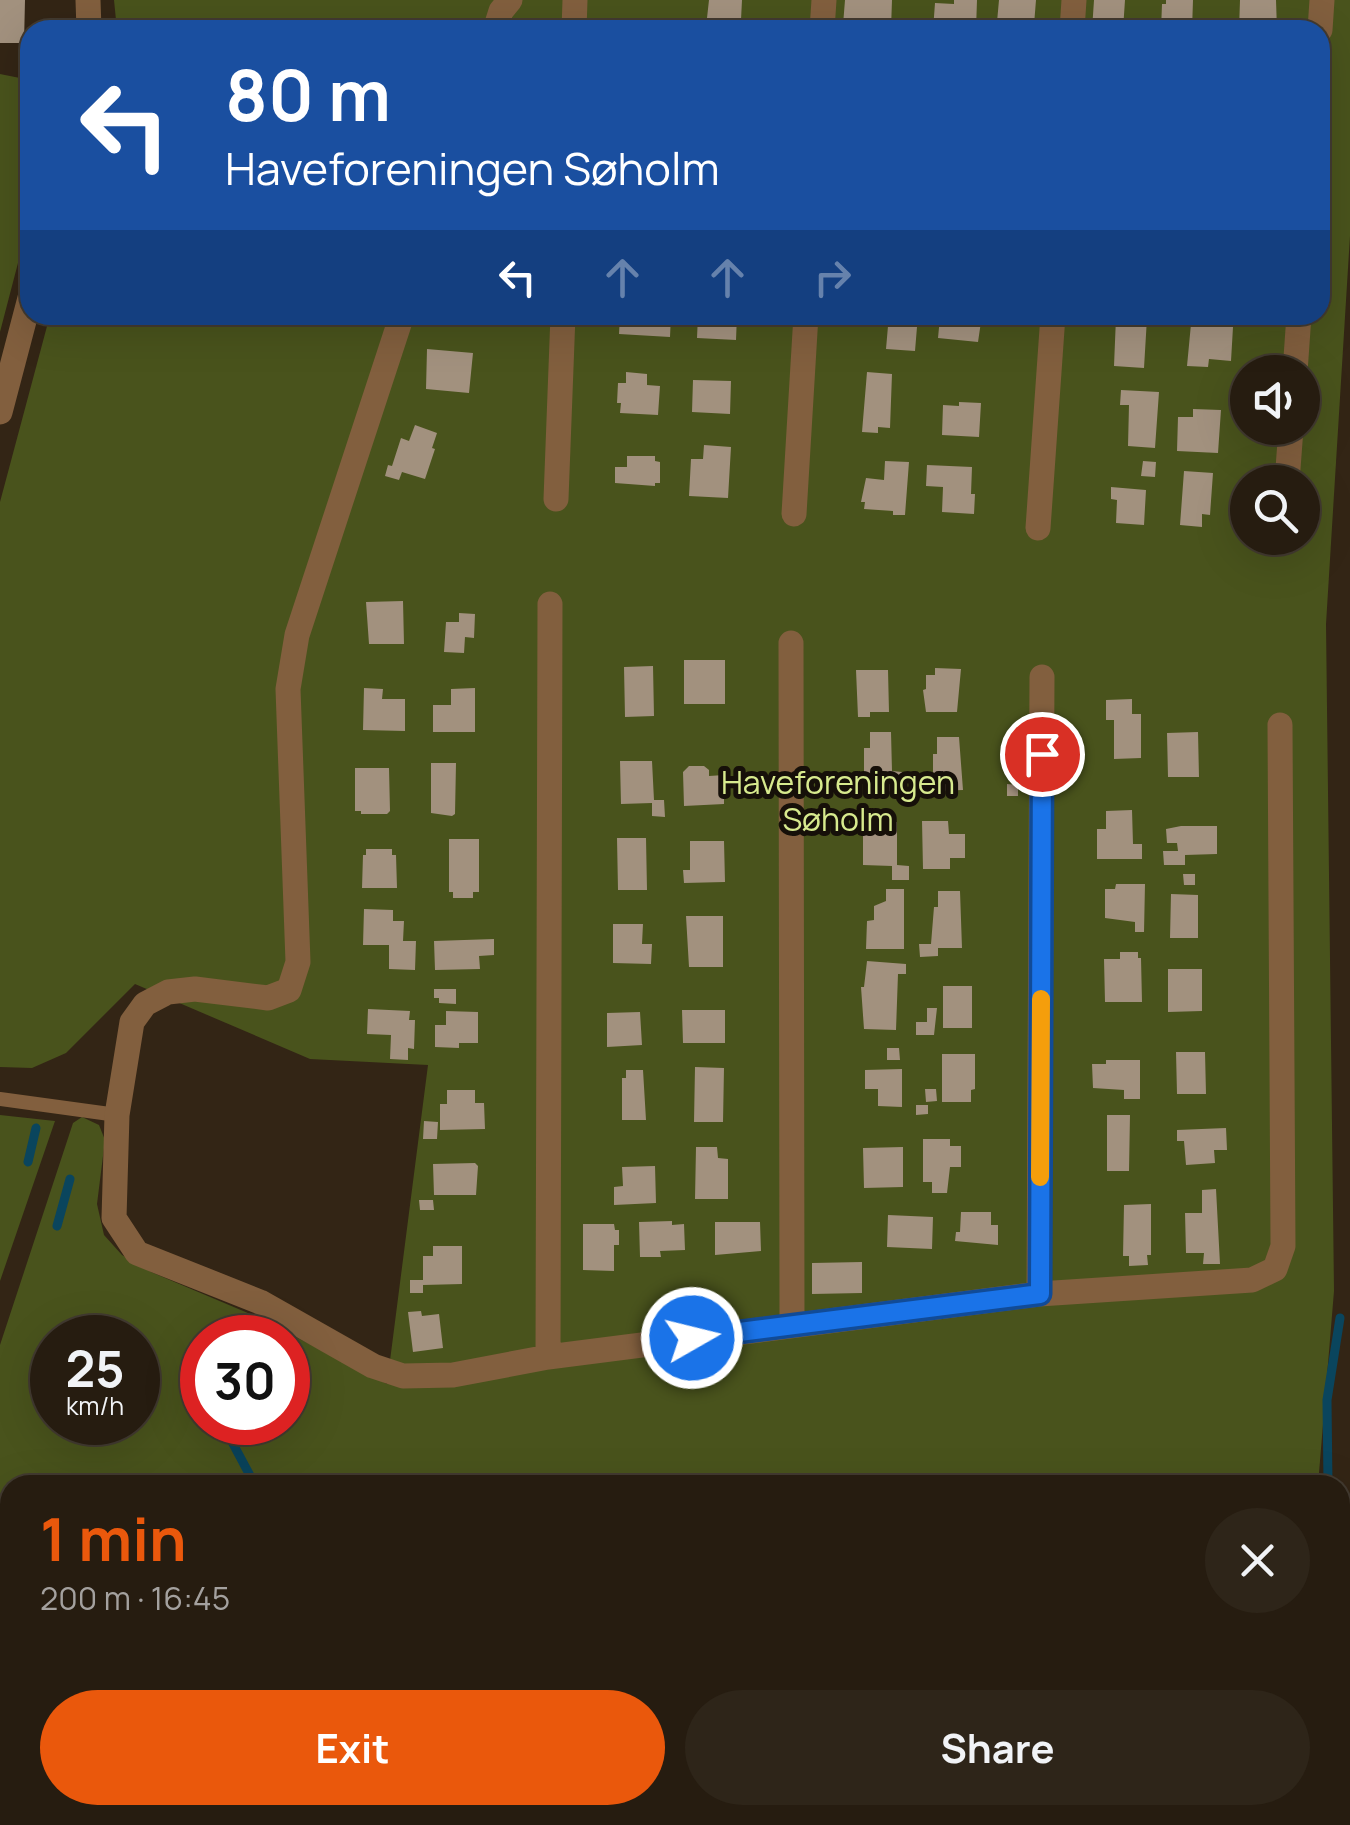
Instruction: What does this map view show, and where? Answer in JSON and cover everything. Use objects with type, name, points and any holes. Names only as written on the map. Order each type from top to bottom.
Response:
[{"type":"street","points":[[0,412],[23,325]]},
{"type":"street","points":[[399,325],[297,635],[288,689],[298,962],[289,990],[268,998],[195,989],[168,992],[145,1004],[132,1022],[117,1115],[114,1218],[137,1253],[260,1302],[373,1366],[403,1376],[453,1374],[548,1357],[1040,1294],[1252,1280],[1276,1269],[1283,1246],[1280,725]]},
{"type":"street","points":[[556,499],[563,325]]},
{"type":"street","points":[[794,514],[805,325]]},
{"type":"street","points":[[1038,528],[1052,325]]},
{"type":"street","points":[[1296,355],[1298,325]]},
{"type":"street","points":[[548,1357],[550,604]]},
{"type":"street","points":[[790,644],[792,1324]]},
{"type":"street","points":[[1040,1294],[1042,677]]},
{"type":"lane","points":[[0,1099],[117,1115]]},
{"type":"green space","name":"Haveforeningen Søholm","points":[[114,0],[1350,0],[1350,236],[1326,624],[1334,1291],[1319,1475],[0,1475],[0,1345],[73,1123],[82,1117],[99,1125],[105,1140],[97,1204],[104,1235],[122,1255],[151,1272],[253,1315],[180,1315],[180,1445],[310,1445],[310,1344],[387,1384],[428,1065],[310,1059],[135,984],[66,1053],[32,1068],[0,1067],[0,502],[47,325],[1330,325],[1330,20],[116,20]]},
{"type":"green space","points":[[0,74],[20,78],[20,255],[0,332]]},
{"type":"green space","points":[[0,1115],[55,1121],[0,1281]]},
{"type":"building","points":[[0,0],[25,0],[20,43],[0,43]]},
{"type":"building","points":[[709,0],[742,0],[741,20],[707,18]]},
{"type":"building","points":[[845,0],[892,0],[891,20],[843,20]]},
{"type":"building","points":[[954,0],[977,0],[976,20],[934,20],[935,3],[954,4]]},
{"type":"building","points":[[999,0],[1036,0],[1034,20],[997,20]]},
{"type":"building","points":[[1094,0],[1125,0],[1124,20],[1093,20]]},
{"type":"building","points":[[1166,0],[1193,0],[1192,20],[1161,20],[1162,4]]},
{"type":"building","points":[[1240,0],[1276,0],[1277,20],[1239,20]]},
{"type":"building","points":[[619,325],[671,325],[670,337],[619,334]]},
{"type":"building","points":[[698,325],[737,325],[736,340],[697,338]]},
{"type":"building","points":[[879,325],[917,325],[915,351],[886,349],[888,326]]},
{"type":"building","points":[[939,325],[981,325],[978,342],[938,338]]},
{"type":"building","points":[[1116,325],[1147,325],[1144,368],[1114,366]]},
{"type":"building","points":[[1191,325],[1233,327],[1230,361],[1209,359],[1208,367],[1187,366]]},
{"type":"building","points":[[427,349],[473,353],[469,393],[426,389]]},
{"type":"building","points":[[626,372],[647,374],[647,385],[660,386],[658,415],[620,413],[618,383],[626,383]]},
{"type":"building","points":[[867,372],[892,374],[890,428],[878,427],[878,433],[862,432]]},
{"type":"building","points":[[693,380],[731,381],[730,414],[692,412]]},
{"type":"building","points":[[1121,390],[1159,392],[1155,448],[1128,446],[1129,405],[1120,405]]},
{"type":"building","points":[[959,402],[981,403],[979,437],[942,435],[943,405],[959,406]]},
{"type":"building","points":[[1193,409],[1221,410],[1218,453],[1177,451],[1178,417],[1193,417]]},
{"type":"building","points":[[415,425],[437,433],[425,479],[402,472],[399,480],[385,476],[401,438],[409,441]]},
{"type":"building","points":[[704,445],[731,447],[728,498],[689,496],[691,459],[703,459]]},
{"type":"building","points":[[627,456],[655,456],[655,461],[660,462],[660,483],[615,483],[615,467],[627,467]]},
{"type":"building","points":[[885,461],[909,462],[905,515],[864,509],[865,502],[861,502],[866,478],[884,480]]},
{"type":"building","points":[[1143,461],[1156,462],[1155,477],[1141,476]]},
{"type":"building","points":[[927,465],[972,467],[974,514],[942,512],[943,487],[926,486]]},
{"type":"building","points":[[1184,471],[1213,473],[1210,515],[1202,514],[1202,527],[1180,525]]},
{"type":"building","points":[[1111,487],[1146,490],[1144,525],[1116,523],[1117,500],[1111,499]]},
{"type":"building","points":[[403,601],[404,644],[369,644],[366,602]]},
{"type":"building","points":[[459,613],[475,614],[474,638],[465,637],[464,653],[444,652],[446,622],[459,622]]},
{"type":"building","points":[[684,660],[725,660],[725,704],[684,704]]},
{"type":"building","points":[[653,666],[654,716],[625,717],[624,667]]},
{"type":"building","points":[[935,668],[961,669],[957,712],[926,712],[926,675],[935,675]]},
{"type":"building","points":[[856,670],[888,670],[889,712],[870,712],[870,717],[858,717]]},
{"type":"building","points":[[364,688],[383,689],[382,699],[405,699],[405,731],[363,730]]},
{"type":"building","points":[[475,688],[475,732],[433,732],[433,705],[451,705],[451,689]]},
{"type":"building","points":[[1132,699],[1132,714],[1141,714],[1141,758],[1114,759],[1114,720],[1106,720],[1106,700]]},
{"type":"building","points":[[870,732],[891,732],[892,771],[902,772],[902,790],[864,794],[864,748],[870,748]]},
{"type":"building","points":[[1198,732],[1199,777],[1168,777],[1167,733]]},
{"type":"building","points":[[937,737],[959,737],[963,790],[933,791]]},
{"type":"building","points":[[620,761],[652,761],[654,800],[664,800],[665,817],[652,816],[652,803],[621,804]]},
{"type":"building","points":[[431,763],[456,763],[452,816],[431,813]]},
{"type":"building","points":[[689,766],[704,766],[709,776],[724,775],[724,804],[684,806],[683,772]]},
{"type":"building","points":[[355,768],[389,768],[387,814],[355,811]]},
{"type":"building","points":[[1007,784],[1018,785],[1018,796],[1007,796]]},
{"type":"building","points":[[1132,810],[1133,844],[1142,844],[1142,859],[1097,859],[1097,829],[1106,829],[1106,811]]},
{"type":"building","points":[[863,821],[897,822],[897,865],[909,866],[909,880],[892,880],[892,866],[863,865]]},
{"type":"building","points":[[922,821],[948,821],[949,834],[965,834],[965,858],[950,858],[950,869],[923,869]]},
{"type":"building","points":[[1217,826],[1217,854],[1185,855],[1185,865],[1164,865],[1163,851],[1178,851],[1177,843],[1167,843],[1166,829]]},
{"type":"building","points":[[617,838],[646,838],[647,890],[618,890]]},
{"type":"building","points":[[449,839],[479,839],[479,892],[473,892],[473,898],[453,898],[453,892],[449,892]]},
{"type":"building","points":[[690,841],[724,841],[725,882],[684,883],[683,870],[690,870]]},
{"type":"building","points":[[366,849],[392,849],[392,855],[396,855],[397,888],[362,888]]},
{"type":"building","points":[[1183,874],[1195,874],[1195,885],[1184,885]]},
{"type":"building","points":[[1116,884],[1145,884],[1144,932],[1135,932],[1135,922],[1105,918],[1105,889],[1115,889]]},
{"type":"building","points":[[886,889],[904,889],[904,949],[866,949],[867,921],[874,920],[874,906],[886,901]]},
{"type":"building","points":[[938,891],[960,891],[962,948],[938,948],[938,956],[920,957],[919,944],[931,944]]},
{"type":"building","points":[[1171,894],[1198,895],[1198,938],[1170,938]]},
{"type":"building","points":[[364,909],[393,910],[393,921],[404,921],[403,941],[416,941],[415,970],[389,969],[389,945],[363,945]]},
{"type":"building","points":[[686,916],[723,916],[723,967],[689,967]]},
{"type":"building","points":[[613,924],[643,924],[642,944],[652,944],[651,964],[613,963]]},
{"type":"building","points":[[494,939],[494,955],[479,956],[480,969],[435,970],[434,941]]},
{"type":"building","points":[[1120,952],[1138,952],[1141,958],[1142,1002],[1105,1002],[1104,959],[1120,959]]},
{"type":"building","points":[[867,961],[906,964],[906,974],[898,974],[896,1030],[864,1029],[861,987]]},
{"type":"building","points":[[1168,969],[1202,969],[1202,1011],[1168,1012]]},
{"type":"building","points":[[943,986],[972,986],[972,1028],[943,1028]]},
{"type":"building","points":[[434,989],[456,989],[456,1004],[439,1003],[439,998],[434,998]]},
{"type":"building","points":[[927,1008],[937,1008],[934,1035],[916,1035],[916,1022],[927,1022]]},
{"type":"building","points":[[368,1009],[410,1011],[409,1020],[415,1020],[414,1049],[408,1048],[408,1060],[390,1059],[391,1035],[367,1034]]},
{"type":"building","points":[[682,1010],[725,1010],[725,1043],[683,1043]]},
{"type":"building","points":[[446,1011],[478,1012],[478,1043],[459,1043],[459,1048],[435,1047],[435,1025],[446,1025]]},
{"type":"building","points":[[640,1012],[642,1045],[607,1047],[607,1013]]},
{"type":"building","points":[[887,1048],[899,1048],[900,1060],[887,1060]]},
{"type":"building","points":[[1176,1052],[1205,1052],[1206,1094],[1177,1094]]},
{"type":"building","points":[[942,1054],[975,1054],[971,1102],[942,1102]]},
{"type":"building","points":[[1106,1060],[1140,1060],[1140,1099],[1124,1099],[1124,1090],[1093,1088],[1092,1064],[1106,1064]]},
{"type":"building","points":[[695,1067],[724,1068],[723,1122],[694,1122]]},
{"type":"building","points":[[902,1069],[902,1107],[878,1106],[878,1089],[865,1089],[865,1070]]},
{"type":"building","points":[[626,1070],[643,1070],[646,1120],[622,1120],[622,1078],[626,1078]]},
{"type":"building","points":[[925,1089],[936,1089],[937,1101],[926,1102]]},
{"type":"building","points":[[447,1090],[475,1090],[475,1103],[484,1103],[485,1129],[440,1130],[440,1104],[447,1104]]},
{"type":"building","points":[[916,1105],[928,1105],[928,1114],[916,1115]]},
{"type":"building","points":[[1107,1115],[1130,1115],[1129,1171],[1107,1171]]},
{"type":"building","points":[[424,1121],[438,1122],[437,1139],[423,1139]]},
{"type":"building","points":[[1226,1128],[1227,1150],[1214,1150],[1215,1163],[1186,1165],[1184,1141],[1177,1141],[1177,1130]]},
{"type":"building","points":[[923,1139],[950,1139],[950,1146],[961,1146],[961,1167],[950,1167],[947,1193],[932,1193],[932,1182],[923,1182]]},
{"type":"building","points":[[696,1147],[717,1147],[718,1158],[728,1159],[728,1199],[695,1199]]},
{"type":"building","points":[[903,1147],[903,1187],[864,1188],[863,1148]]},
{"type":"building","points":[[475,1163],[476,1195],[434,1195],[433,1164]]},
{"type":"building","points":[[655,1166],[656,1203],[614,1205],[614,1187],[623,1186],[622,1167]]},
{"type":"building","points":[[1216,1189],[1220,1264],[1203,1264],[1204,1253],[1186,1253],[1185,1213],[1202,1213],[1202,1190]]},
{"type":"building","points":[[419,1200],[433,1200],[434,1210],[420,1210]]},
{"type":"building","points":[[1151,1204],[1148,1265],[1129,1266],[1129,1256],[1123,1256],[1124,1205]]},
{"type":"building","points":[[961,1212],[991,1212],[991,1225],[998,1225],[998,1245],[955,1241],[956,1232],[960,1232]]},
{"type":"building","points":[[888,1215],[933,1217],[932,1249],[887,1247]]},
{"type":"building","points":[[672,1221],[672,1225],[684,1224],[685,1250],[660,1251],[661,1257],[640,1257],[639,1222]]},
{"type":"building","points":[[715,1222],[760,1222],[761,1251],[715,1255]]},
{"type":"building","points":[[583,1224],[614,1224],[615,1230],[619,1230],[619,1245],[614,1245],[614,1271],[583,1270]]},
{"type":"building","points":[[433,1246],[462,1246],[462,1284],[423,1285],[423,1293],[410,1293],[410,1280],[423,1280],[423,1256],[433,1256]]},
{"type":"building","points":[[862,1262],[862,1293],[812,1294],[812,1263]]},
{"type":"building","points":[[421,1311],[422,1316],[439,1314],[443,1348],[413,1352],[408,1312]]},
{"type":"waterway","points":[[28,1162],[36,1128]]},
{"type":"waterway","points":[[57,1226],[70,1179]]},
{"type":"waterway","points":[[1328,1475],[1327,1400],[1340,1318]]},
{"type":"waterway","points":[[234,1445],[250,1475]]},
{"type":"slow traffic","points":[[1040,1177],[1041,999]]},
{"type":"route","points":[[692,1338],[1040,1294],[1042,754]]}]
